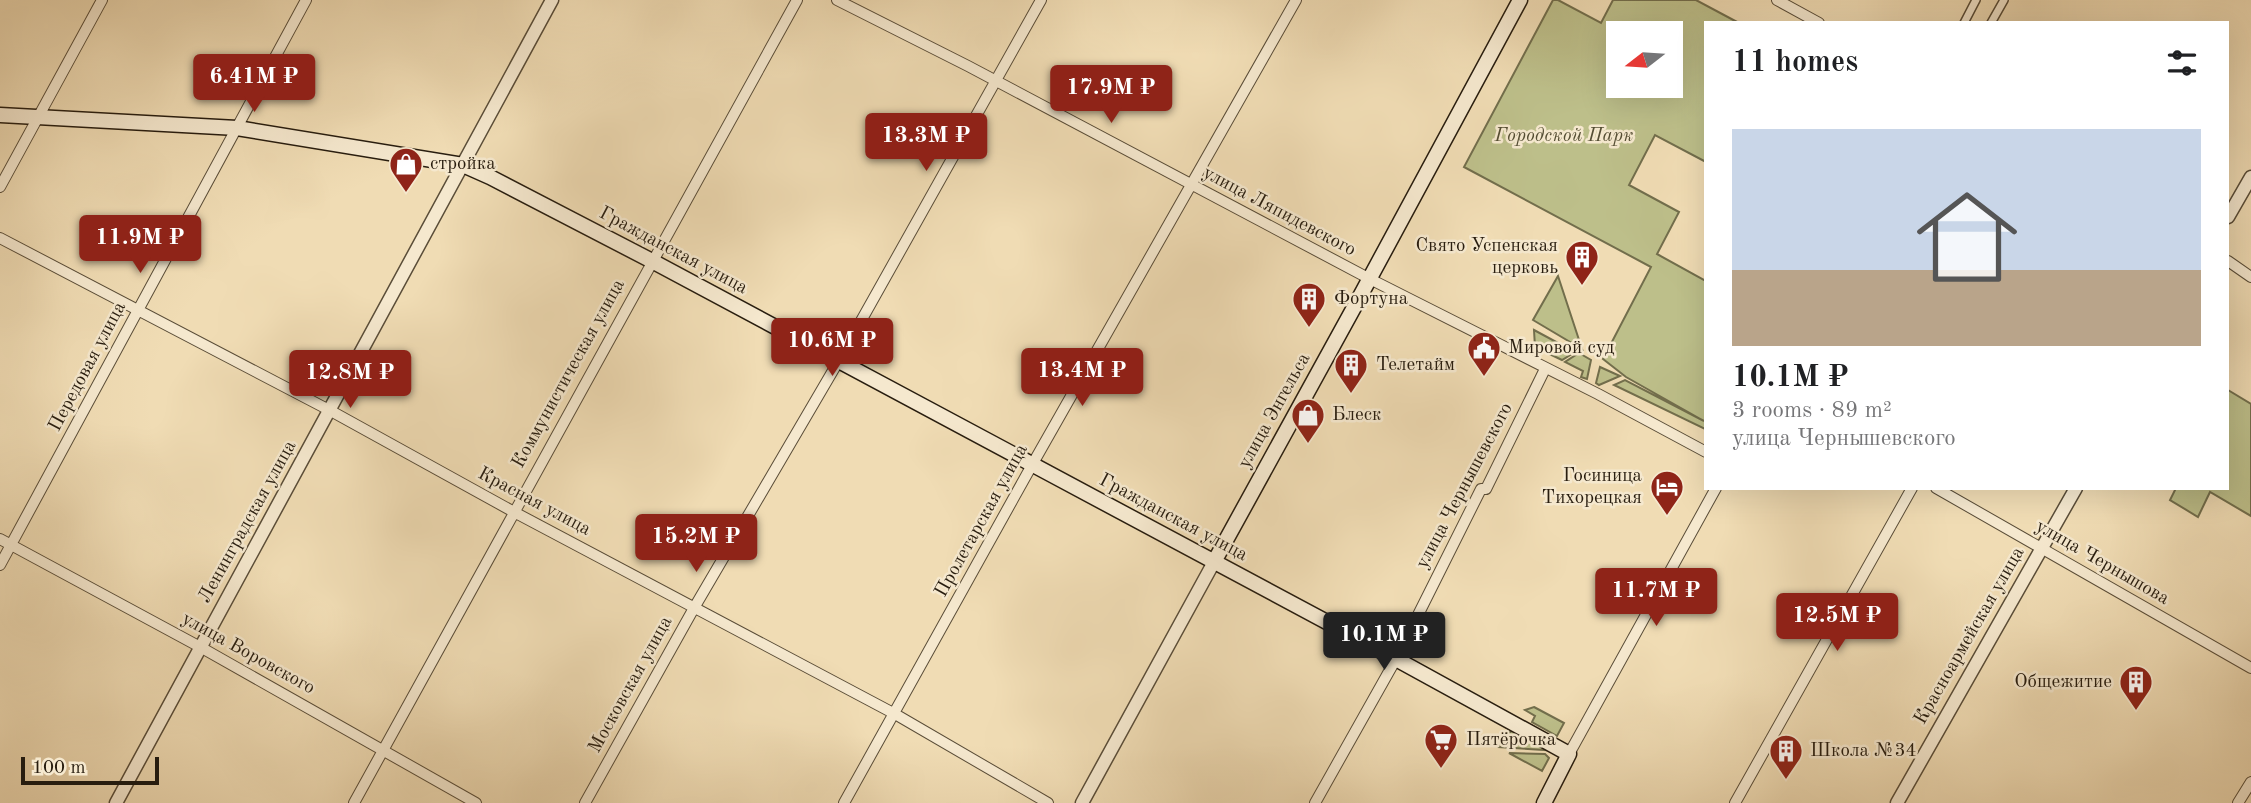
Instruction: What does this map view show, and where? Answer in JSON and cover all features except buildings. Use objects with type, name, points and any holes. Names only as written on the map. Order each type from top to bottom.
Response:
[{"type":"main road","name":"улица Энгельса","points":[[1214,562],[1520,0]]},
{"type":"main road","name":"Гражданская улица","points":[[0,115],[237,128],[463,165],[652,261],[1569,754]]},
{"type":"main road","points":[[1544,803],[1569,754]]},
{"type":"street","points":[[0,187],[102,0]]},
{"type":"street","name":"Передовая улица","points":[[0,565],[306,0]]},
{"type":"street","name":"Ленинградская улица","points":[[116,803],[552,0]]},
{"type":"street","name":"Коммунистическая улица","points":[[354,803],[797,0]]},
{"type":"street","name":"улица Ляпидевского","points":[[837,0],[1704,451]]},
{"type":"street","name":"Московская улица","points":[[585,803],[694,608],[838,362],[1041,0]]},
{"type":"street","name":"Пролетарская улица","points":[[844,803],[1296,0]]},
{"type":"street","points":[[1777,0],[1815,21]]},
{"type":"street","points":[[1965,21],[1976,0]]},
{"type":"street","points":[[1992,21],[2004,0]]},
{"type":"street","points":[[2229,215],[2251,177]]},
{"type":"street","name":"Красная улица","points":[[0,238],[331,411],[895,715],[1048,803]]},
{"type":"street","points":[[2229,262],[2251,277]]},
{"type":"street","name":"улица Чернышевского","points":[[1315,803],[1396,659],[1481,489],[1486,489],[1545,369]]},
{"type":"street","points":[[1569,754],[1715,490]]},
{"type":"street","points":[[1735,803],[1911,490]]},
{"type":"street","name":"улица Чернышова","points":[[1939,490],[2251,668]]},
{"type":"street","name":"Красноармейская улица","points":[[1897,803],[2075,490]]},
{"type":"street","name":"улица Воровского","points":[[0,539],[202,648],[476,803]]},
{"type":"street","name":"улица Энгельса","points":[[1082,803],[1214,562]]},
{"type":"street","points":[[2238,803],[2251,782]]},
{"type":"green space","name":"Городской Парк","points":[[1553,0],[1558,0],[1601,23],[1613,0],[1696,0],[1735,21],[1704,21],[1704,161],[1655,135],[1629,185],[1679,212],[1657,254],[1704,280],[1704,421],[1626,377],[1603,359],[1651,267],[1464,167]]},
{"type":"green space","points":[[1558,276],[1582,349],[1533,320]]},
{"type":"green space","points":[[1534,330],[1575,352],[1562,360],[1535,347]]},
{"type":"green space","points":[[1579,353],[1591,360],[1587,379],[1581,377],[1583,371],[1565,362]]},
{"type":"green space","points":[[1600,367],[1620,376],[1599,385],[1596,383]]},
{"type":"green space","name":"Городской Парк","points":[[1625,380],[1704,421],[1704,429],[1614,385]]},
{"type":"green space","points":[[2229,391],[2251,404],[2251,516],[2210,492],[2198,517],[2170,500],[2175,490],[2229,490]]},
{"type":"green space","points":[[1534,707],[1564,723],[1557,736],[1532,722],[1535,716],[1525,710]]},
{"type":"green space","points":[[1514,730],[1545,750],[1499,747],[1506,734]]},
{"type":"green space","points":[[1509,753],[1545,754],[1549,758],[1542,771]]},
{"type":"place","name":"стройка","points":[[406,194]]},
{"type":"place","name":"Свято Успенская церковь","points":[[1582,287]]},
{"type":"place","name":"Фортуна","points":[[1309,329]]},
{"type":"place","name":"Мировой суд","points":[[1484,378]]},
{"type":"place","name":"Телетайм","points":[[1351,395]]},
{"type":"place","name":"Блеск","points":[[1308,445]]},
{"type":"place","name":"Госиница Тихорецкая","points":[[1667,517]]},
{"type":"place","name":"Общежитие","points":[[2136,712]]},
{"type":"place","name":"Пятёрочка","points":[[1441,770]]},
{"type":"place","name":"Школа №34","points":[[1786,781]]}]
